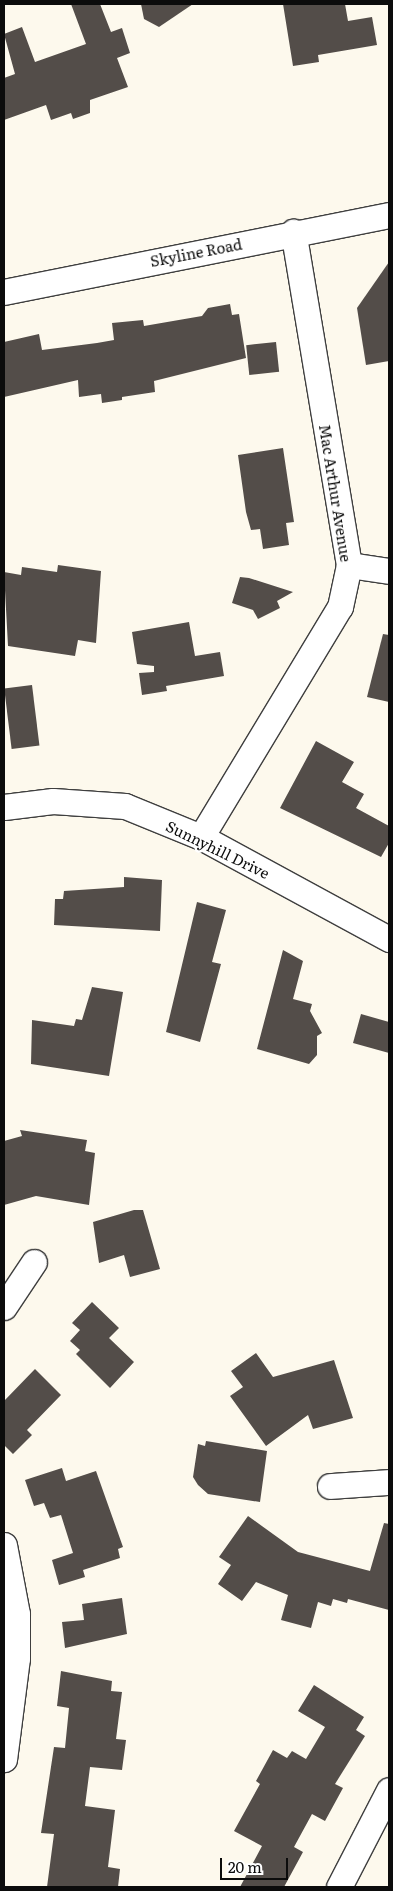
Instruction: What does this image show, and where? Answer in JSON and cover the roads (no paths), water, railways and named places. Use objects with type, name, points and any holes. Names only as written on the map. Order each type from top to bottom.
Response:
[{"type":"street","name":"Skyline Road","points":[[4,292],[293,232],[389,215]]},
{"type":"street","name":"Mac Arthur Avenue","points":[[201,837],[340,607],[349,565],[293,232]]},
{"type":"street","points":[[349,565],[389,571]]},
{"type":"street","name":"Sunnyhill Drive","points":[[4,807],[53,801],[125,806],[201,837],[389,939]]},
{"type":"street","points":[[4,1307],[34,1262]]},
{"type":"street","points":[[330,1486],[389,1482]]},
{"type":"street","points":[[4,1545],[17,1614],[4,1759]]},
{"type":"street","points":[[339,1887],[389,1790]]}]
